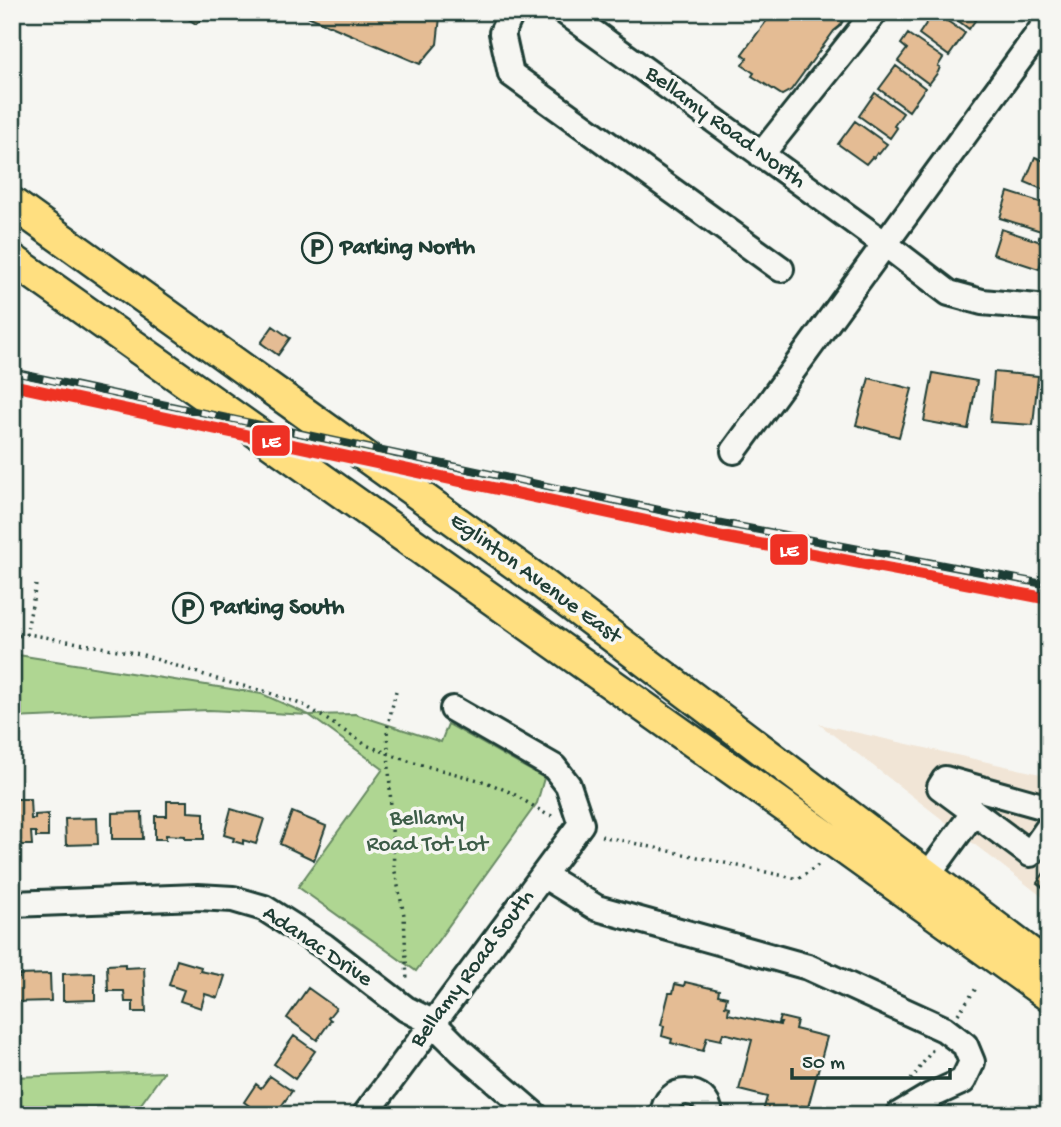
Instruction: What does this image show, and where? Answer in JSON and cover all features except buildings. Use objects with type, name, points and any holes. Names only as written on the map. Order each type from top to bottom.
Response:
[{"type":"main road","name":"Eglinton Avenue East","points":[[12,202],[539,580],[1049,967]]},
{"type":"main road","name":"Eglinton Avenue East","points":[[12,259],[1049,996]]},
{"type":"street","points":[[512,12],[502,33],[511,74],[781,269]]},
{"type":"street","name":"Bellamy Road North","points":[[565,12],[949,293],[982,302],[1049,308]]},
{"type":"street","points":[[761,155],[875,12]]},
{"type":"street","points":[[734,452],[1049,19]]},
{"type":"street","points":[[453,709],[554,767],[568,785],[581,824]]},
{"type":"street","points":[[1049,808],[945,779],[940,787],[1030,854],[1049,827]]},
{"type":"street","points":[[928,875],[974,812]]},
{"type":"street","name":"Bellamy Road South","points":[[365,1115],[581,824]]},
{"type":"street","points":[[543,875],[597,908],[808,967],[944,1029],[965,1045],[972,1062],[963,1081],[898,1115]]},
{"type":"street","name":"Adanac Drive","points":[[12,904],[198,897],[233,899],[264,908],[294,926],[406,1009],[432,1022],[462,1052],[535,1115]]},
{"type":"street","points":[[663,1115],[672,1096],[686,1091],[701,1096],[710,1115]]},
{"type":"path","points":[[12,410],[16,412],[15,420],[12,420]]},
{"type":"path","points":[[26,635],[36,585]]},
{"type":"path","points":[[12,637],[26,635],[140,654],[223,681],[264,691],[306,706],[366,745],[486,782],[512,793],[546,814],[581,824],[598,835],[798,879],[843,848]]},
{"type":"path","points":[[396,691],[387,729],[394,867],[404,915],[408,989],[406,1009]]},
{"type":"path","points":[[952,1023],[977,987]]},
{"type":"path","points":[[908,1084],[940,1039]]},
{"type":"path","points":[[1009,1115],[1016,1106],[1031,1107],[1041,1115]]},
{"type":"shaded area","points":[[819,724],[1049,776],[1049,902]]},
{"type":"green space","points":[[12,654],[262,694],[309,715],[209,710],[12,718]]},
{"type":"green space","name":"Bellamy Road Tot Lot","points":[[355,714],[441,742],[448,724],[544,778],[537,803],[416,971],[298,887],[383,769],[309,715]]},
{"type":"green space","points":[[164,1072],[133,1115],[12,1115],[12,1077]]},
{"type":"railway","points":[[12,372],[711,521],[1049,585]]},
{"type":"transit line","name":"LE","points":[[12,385],[707,534],[1049,599]]},
{"type":"place","name":"Parking North","points":[[317,248]]},
{"type":"place","name":"Parking South","points":[[188,608]]}]
